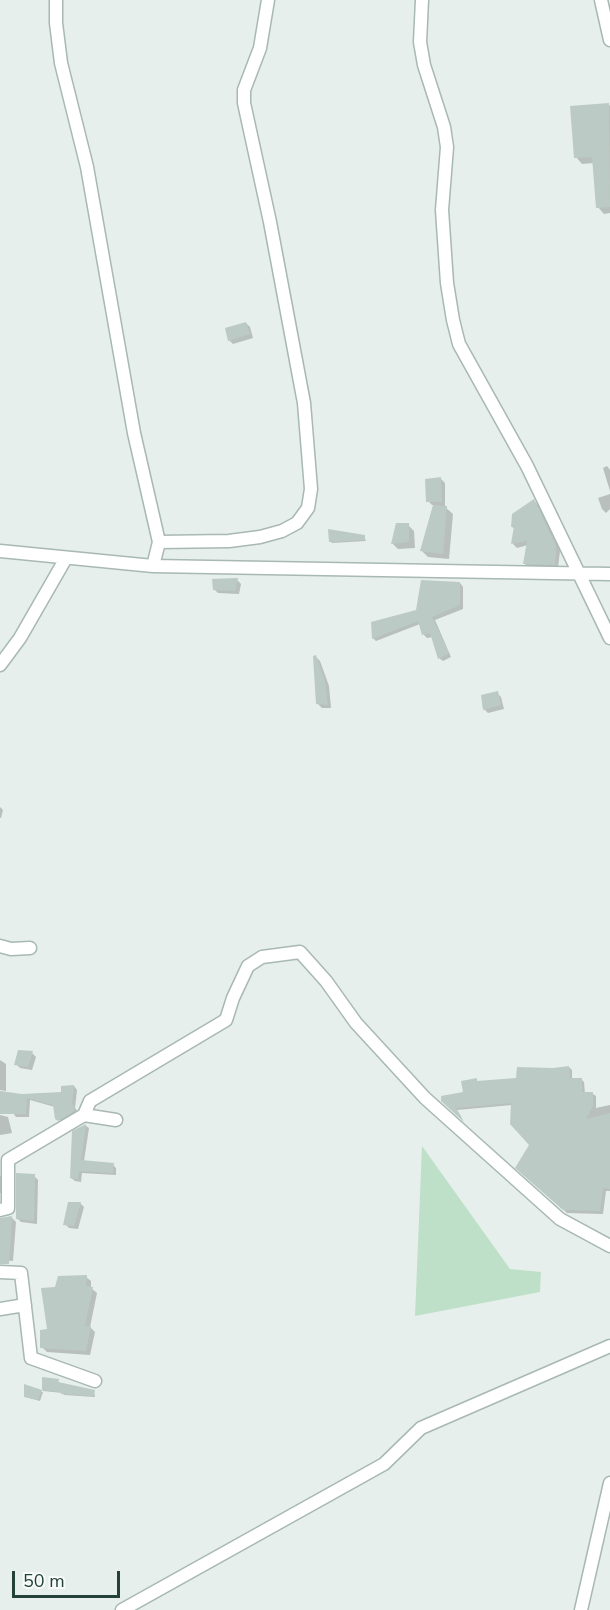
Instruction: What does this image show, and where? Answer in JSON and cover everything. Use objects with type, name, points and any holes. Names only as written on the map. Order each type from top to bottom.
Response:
[{"type":"street","points":[[56,0],[56,23],[62,63],[87,166],[132,423],[159,542],[153,566]]},
{"type":"street","points":[[159,542],[229,541],[260,537],[282,531],[297,522],[308,508],[311,489],[304,404],[270,222],[244,103],[244,90],[260,48],[268,0]]},
{"type":"street","points":[[422,0],[420,42],[424,65],[444,128],[447,147],[442,210],[447,283],[459,344],[527,466],[610,639]]},
{"type":"street","points":[[601,0],[610,40]]},
{"type":"street","points":[[0,551],[153,566],[610,574]]},
{"type":"street","points":[[0,665],[20,638],[66,558]]},
{"type":"street","points":[[0,946],[11,949],[30,948]]},
{"type":"street","points":[[0,1210],[8,1208],[8,1161],[84,1115],[90,1101],[226,1020],[233,998],[248,966],[262,957],[300,952],[326,981],[356,1023],[425,1098],[560,1219],[610,1246]]},
{"type":"street","points":[[84,1115],[116,1120]]},
{"type":"street","points":[[0,1272],[21,1273],[31,1358],[95,1381]]},
{"type":"street","points":[[0,1309],[25,1305]]},
{"type":"street","points":[[122,1610],[384,1464],[421,1428],[610,1346]]},
{"type":"street","points":[[581,1610],[610,1483]]},
{"type":"green space","points":[[422,1146],[510,1269],[541,1272],[540,1292],[415,1316]]},
{"type":"building","points":[[609,103],[610,207],[596,208],[592,157],[574,158],[570,106]]},
{"type":"building","points":[[246,322],[250,334],[228,341],[225,328]]},
{"type":"building","points":[[441,477],[442,502],[426,502],[425,479]]},
{"type":"building","points":[[534,499],[556,546],[555,565],[523,564],[527,541],[511,544],[514,526],[511,527],[512,514]]},
{"type":"building","points":[[433,505],[447,506],[443,554],[420,551]]},
{"type":"building","points":[[396,523],[409,523],[409,542],[391,544]]},
{"type":"building","points":[[328,529],[365,535],[365,540],[329,542]]},
{"type":"building","points":[[238,578],[235,591],[213,590],[212,579]]},
{"type":"building","points":[[421,580],[460,582],[460,605],[432,617],[449,653],[438,659],[430,633],[422,635],[418,621],[372,639],[371,622],[416,610]]},
{"type":"building","points":[[316,655],[325,681],[328,705],[316,704],[313,656]]},
{"type":"building","points":[[498,691],[501,705],[483,710],[481,695]]},
{"type":"building","points":[[18,1050],[33,1051],[28,1067],[14,1065]]},
{"type":"building","points":[[569,1066],[570,1078],[582,1078],[582,1092],[593,1092],[593,1106],[586,1119],[610,1113],[610,1189],[603,1188],[600,1211],[563,1210],[515,1168],[529,1145],[510,1124],[511,1103],[456,1108],[464,1122],[441,1101],[441,1096],[463,1092],[461,1081],[477,1078],[477,1081],[516,1078],[517,1067]]},
{"type":"building","points":[[74,1085],[72,1104],[75,1107],[73,1112],[58,1121],[55,1119],[53,1105],[27,1098],[26,1114],[0,1114],[0,1091],[22,1094],[61,1092],[61,1086]]},
{"type":"building","points":[[86,1124],[81,1160],[114,1163],[113,1173],[79,1171],[78,1179],[70,1178],[72,1131]]},
{"type":"building","points":[[16,1173],[35,1174],[34,1221],[16,1219]]},
{"type":"building","points":[[68,1202],[81,1202],[74,1226],[63,1225]]},
{"type":"building","points":[[12,1216],[9,1264],[0,1264],[0,1218]]},
{"type":"building","points":[[87,1275],[86,1286],[93,1287],[85,1326],[91,1326],[86,1351],[40,1348],[40,1330],[47,1329],[41,1288],[55,1287],[58,1276]]},
{"type":"building","points":[[42,1377],[59,1379],[58,1382],[95,1390],[94,1396],[42,1390]]},
{"type":"building","points":[[24,1384],[42,1390],[38,1400],[24,1397]]}]
